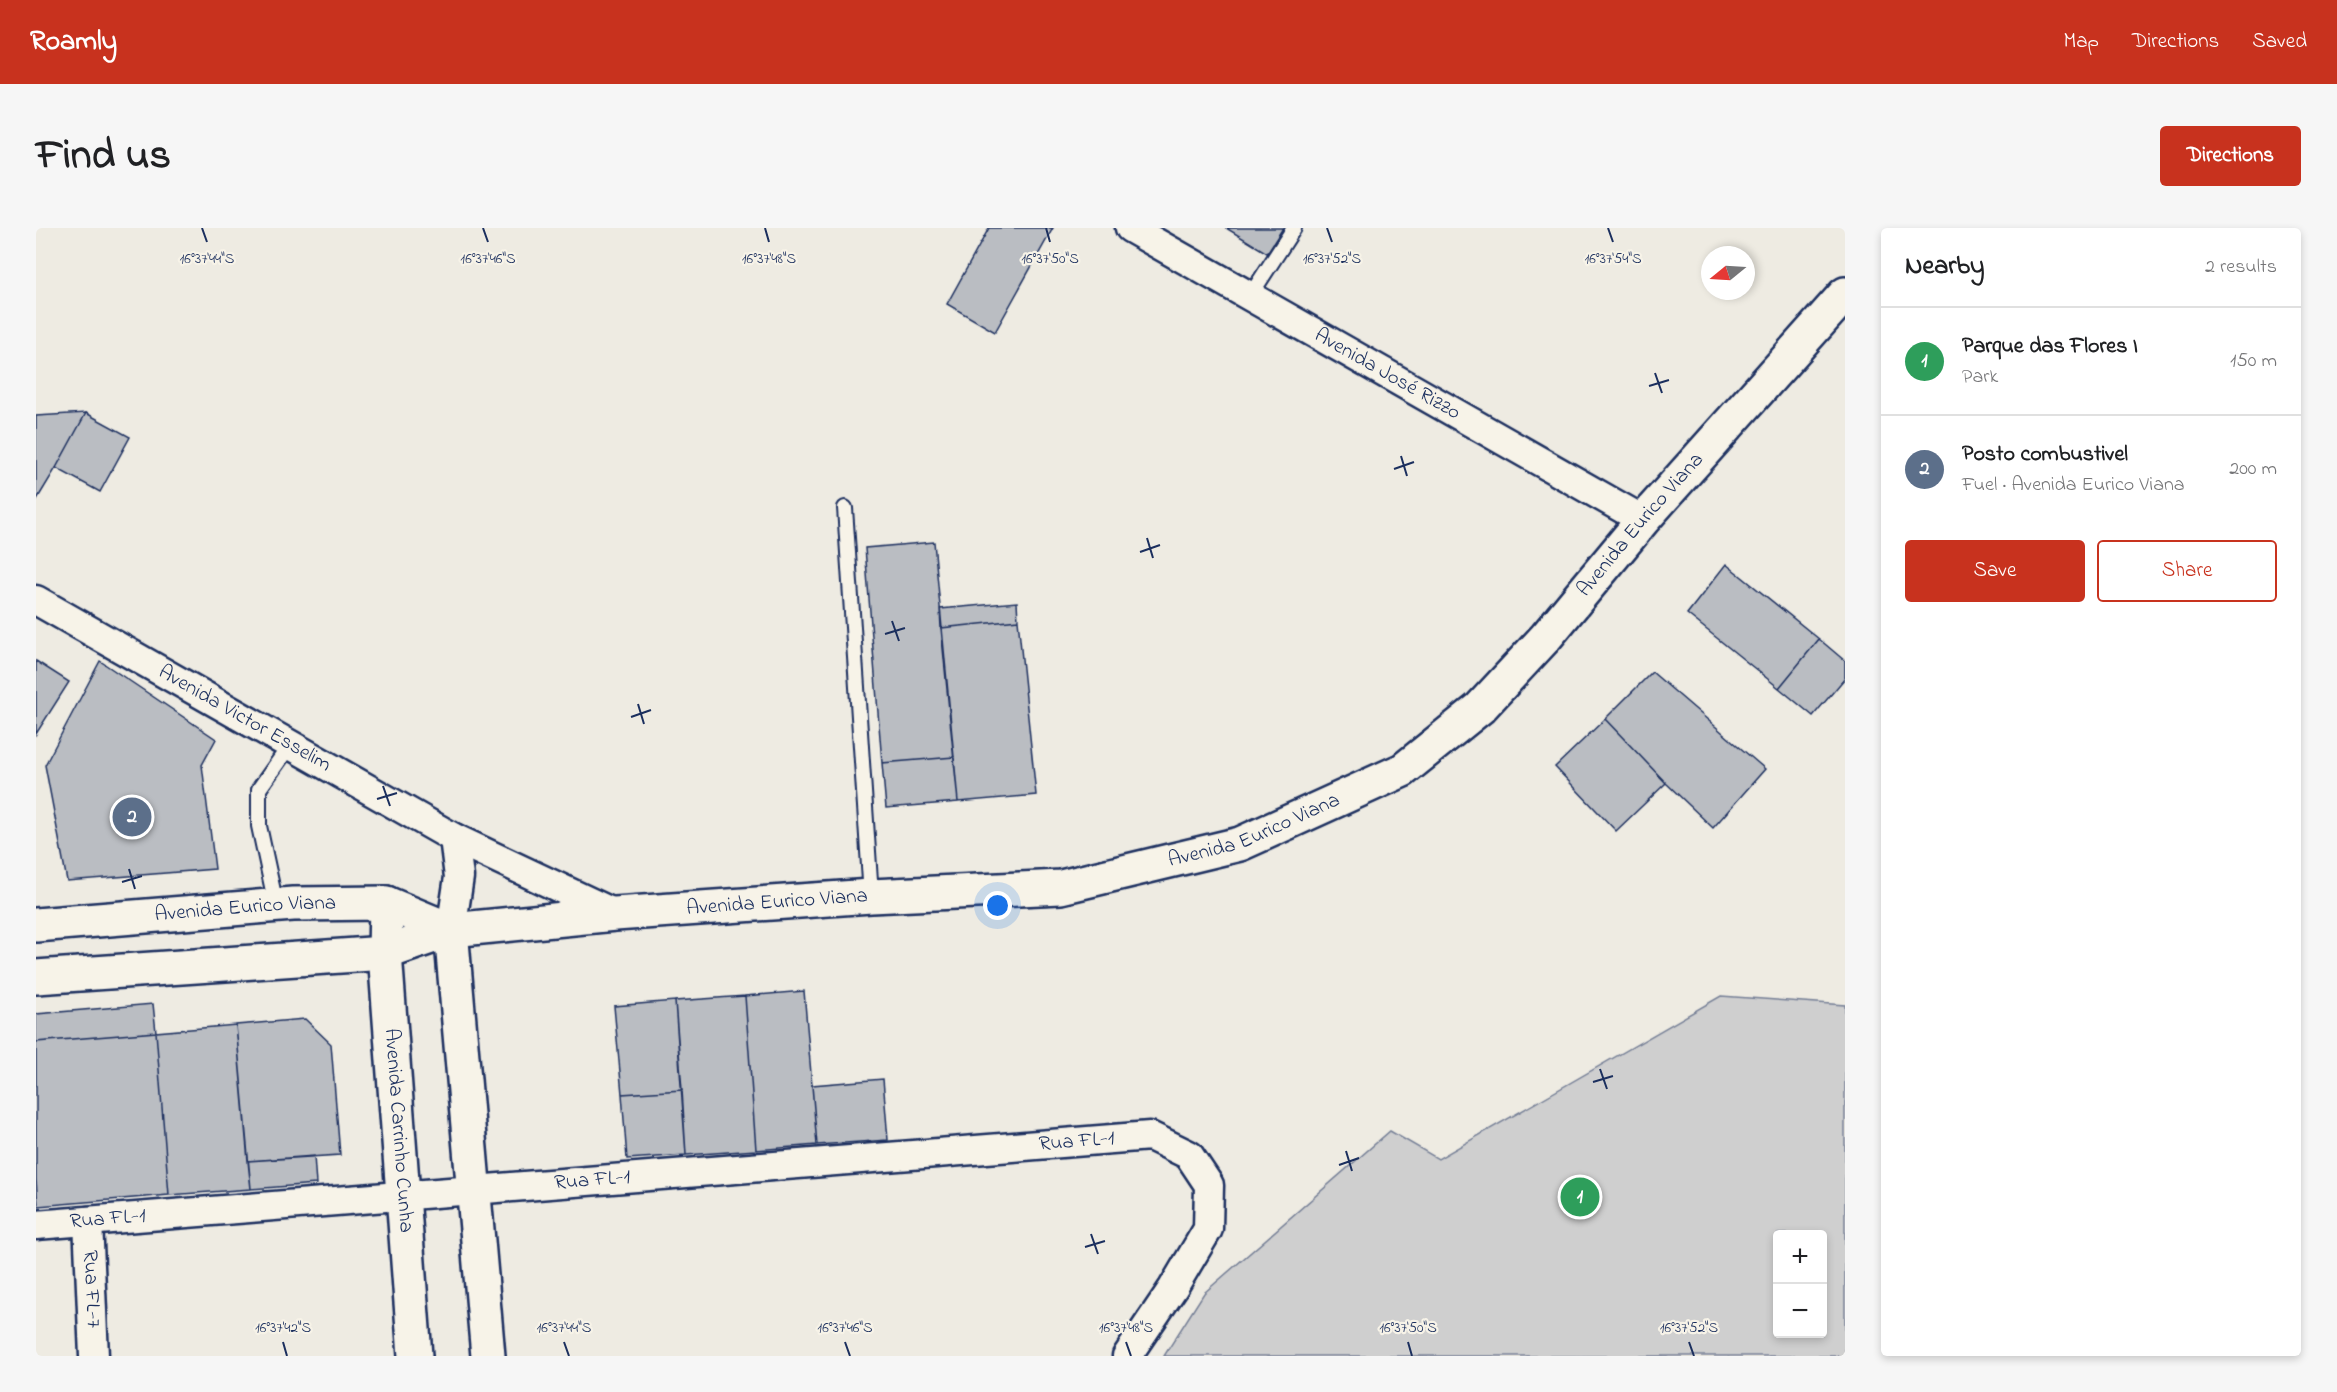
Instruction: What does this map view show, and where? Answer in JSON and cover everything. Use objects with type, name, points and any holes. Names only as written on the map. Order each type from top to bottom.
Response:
[{"type":"main road","name":"Avenida Eurico Viana","points":[[36,977],[385,953],[451,930],[615,914],[871,896],[1061,887],[1240,844],[1403,770],[1480,708],[1546,637],[1643,520],[1845,294]]},
{"type":"main road","name":"Avenida Eurico Viana","points":[[36,925],[276,905],[386,903],[451,930]]},
{"type":"main road","name":"Avenida Carrinho Cunha","points":[[386,903],[385,953],[415,1356]]},
{"type":"main road","points":[[451,930],[488,1356]]},
{"type":"street","name":"Avenida José Rizzo","points":[[1130,228],[1643,520]]},
{"type":"street","name":"Avenida Victor Esselim","points":[[36,600],[454,838],[615,914]]},
{"type":"street","points":[[451,930],[459,877],[454,838]]},
{"type":"street","name":"Rua FL-1","points":[[36,1225],[1150,1136],[1189,1155],[1209,1185],[1208,1229],[1173,1288],[1127,1356]]},
{"type":"street","name":"Rua FL-7","points":[[88,1221],[94,1356]]},
{"type":"lane","points":[[1250,296],[1294,228]]},
{"type":"lane","points":[[845,508],[871,896]]},
{"type":"lane","points":[[276,905],[259,826],[259,789],[290,745]]},
{"type":"shaded area","points":[[1721,996],[1845,1005],[1845,1356],[1164,1356],[1204,1293],[1390,1131],[1438,1159]]},
{"type":"building","points":[[989,228],[1053,228],[995,332],[947,304]]},
{"type":"building","points":[[1226,228],[1283,228],[1267,253]]},
{"type":"building","points":[[86,413],[56,468],[36,501],[36,416]]},
{"type":"building","points":[[86,413],[130,437],[100,492],[56,468]]},
{"type":"building","points":[[934,542],[954,757],[882,763],[865,548]]},
{"type":"building","points":[[1726,564],[1819,639],[1779,688],[1687,614]]},
{"type":"building","points":[[1017,602],[1018,620],[941,628],[940,609]]},
{"type":"building","points":[[1018,620],[1036,795],[958,802],[941,628]]},
{"type":"building","points":[[1819,639],[1845,661],[1845,678],[1813,716],[1779,688]]},
{"type":"building","points":[[36,661],[69,682],[36,734]]},
{"type":"building","points":[[100,661],[216,739],[202,765],[215,869],[67,881],[45,765]]},
{"type":"building","points":[[1652,672],[1765,769],[1713,828],[1605,719]]},
{"type":"building","points":[[1605,719],[1666,783],[1616,831],[1555,767]]},
{"type":"building","points":[[954,757],[958,802],[886,808],[882,763]]},
{"type":"building","points":[[804,991],[817,1145],[756,1150],[745,996]]},
{"type":"building","points":[[745,996],[756,1150],[686,1155],[675,1001]]},
{"type":"building","points":[[675,1001],[682,1090],[622,1094],[614,1006]]},
{"type":"building","points":[[153,1004],[156,1032],[36,1042],[36,1014]]},
{"type":"building","points":[[305,1019],[331,1044],[340,1155],[248,1161],[236,1025]]},
{"type":"building","points":[[236,1025],[251,1189],[169,1195],[156,1032]]},
{"type":"building","points":[[156,1032],[169,1195],[38,1206],[36,1042]]},
{"type":"building","points":[[883,1079],[888,1140],[817,1145],[812,1085]]},
{"type":"building","points":[[682,1090],[686,1155],[627,1159],[622,1094]]},
{"type":"building","points":[[314,1156],[316,1184],[251,1189],[248,1161]]},
{"type":"place","name":"Posto combustivel","points":[[132,817]]},
{"type":"place","name":"Parque das Flores I","points":[[1580,1197]]}]
